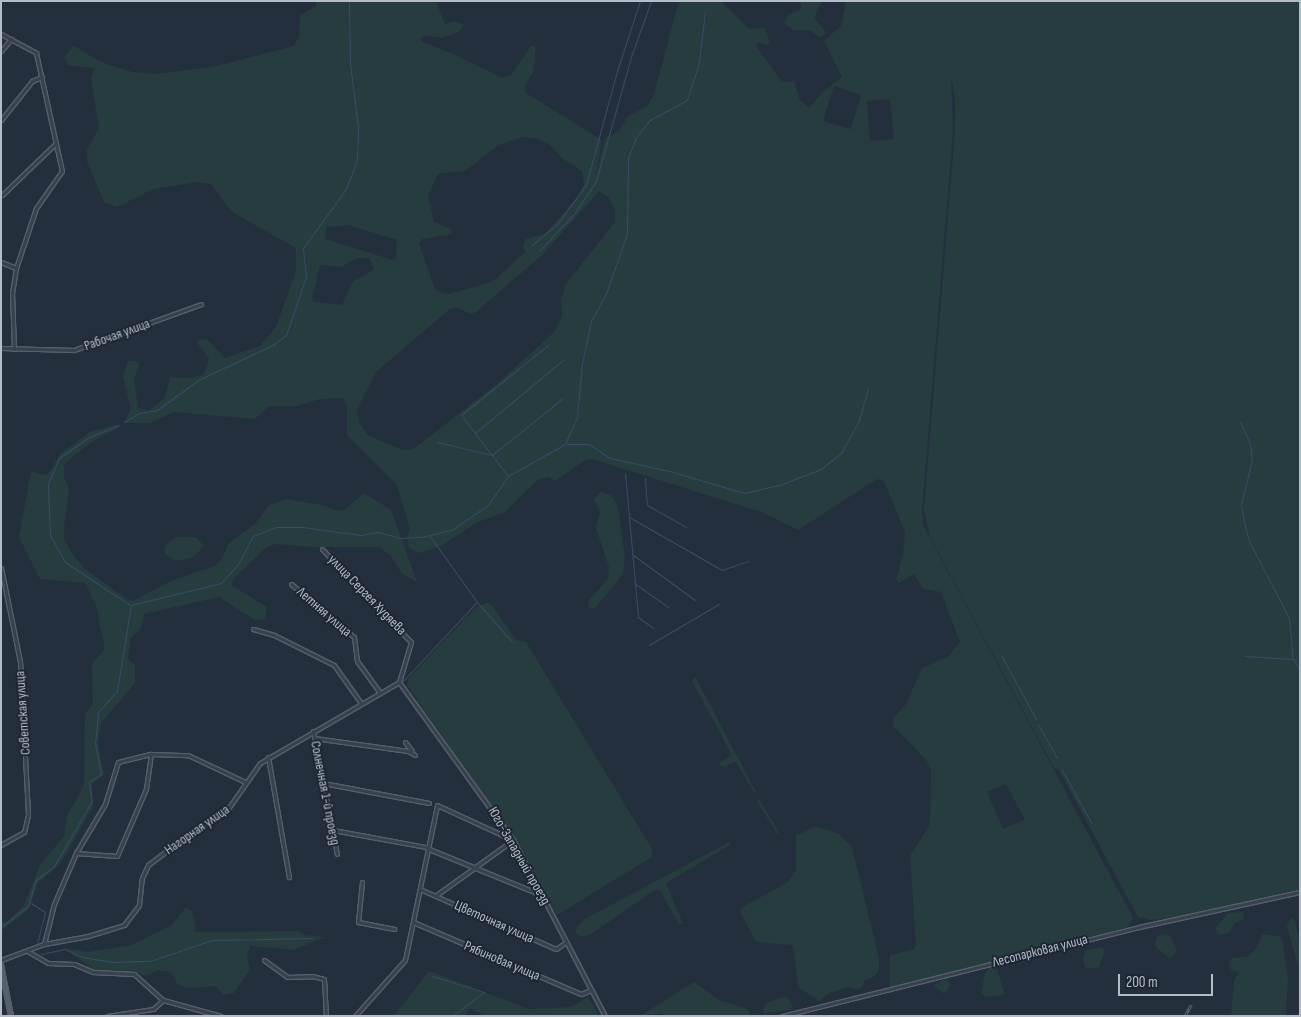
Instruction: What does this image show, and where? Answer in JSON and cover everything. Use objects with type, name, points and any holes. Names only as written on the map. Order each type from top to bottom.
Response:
[{"type":"main road","points":[[1,965],[12,1016]]},
{"type":"street","points":[[1,34],[36,53],[62,171],[36,208],[16,268],[12,292],[14,349]]},
{"type":"street","points":[[1,51],[11,39]]},
{"type":"street","points":[[1,120],[32,81],[42,77]]},
{"type":"street","points":[[2,195],[56,143]]},
{"type":"street","points":[[1,262],[16,268]]},
{"type":"street","name":"Рабочая улица","points":[[1,348],[74,350],[200,304]]},
{"type":"street","name":"улица Сергея Худяева","points":[[322,549],[411,642],[400,682]]},
{"type":"street","name":"Советская улица","points":[[1,568],[20,661],[28,813],[24,832],[1,845]]},
{"type":"street","name":"Летняя улица","points":[[292,584],[349,630],[355,642],[357,661],[380,693]]},
{"type":"street","points":[[253,629],[274,635],[334,665],[361,703]]},
{"type":"street","name":"Нагорная улица","points":[[1,960],[29,952],[44,944],[88,936],[124,925],[139,905],[142,878],[148,866],[199,826],[225,813],[253,769],[268,757],[400,682]]},
{"type":"street","name":"Юго-Западный проезд","points":[[400,682],[513,840],[605,1016]]},
{"type":"street","name":"Солнечная 1-й проезд","points":[[313,731],[337,854]]},
{"type":"street","points":[[314,738],[408,750],[415,755],[405,742]]},
{"type":"street","points":[[76,854],[117,856],[146,790],[151,754]]},
{"type":"street","points":[[44,944],[54,904],[76,854],[105,804],[118,762],[151,754],[188,755],[245,782]]},
{"type":"street","points":[[268,757],[289,877]]},
{"type":"street","points":[[323,783],[429,803]]},
{"type":"street","points":[[355,1016],[404,960],[421,890],[437,805],[513,840]]},
{"type":"street","points":[[332,830],[428,848],[542,895]]},
{"type":"street","points":[[435,896],[513,840]]},
{"type":"street","points":[[362,882],[359,924],[394,929]]},
{"type":"street","name":"Цветочная улица","points":[[421,890],[556,949],[566,942]]},
{"type":"street","name":"Лесопарковая улица","points":[[782,1016],[1132,928],[1300,892]]},
{"type":"street","name":"Рябиновая улица","points":[[413,922],[581,994],[591,990]]},
{"type":"street","points":[[29,952],[48,963],[74,964],[93,972],[134,974],[162,1000],[221,1016]]},
{"type":"street","points":[[264,960],[287,977],[312,976],[324,979],[326,1016]]},
{"type":"street","points":[[107,1016],[153,1008],[162,1000]]},
{"type":"street","points":[[203,1011],[203,1016]]},
{"type":"green space","points":[[316,1],[436,1],[445,24],[454,21],[465,25],[458,32],[443,38],[424,36],[420,39],[502,78],[512,74],[531,46],[535,46],[533,72],[525,86],[526,93],[602,140],[596,176],[605,138],[619,131],[628,116],[647,106],[654,94],[679,1],[721,1],[749,29],[764,28],[770,42],[767,45],[758,42],[756,46],[782,82],[794,81],[800,100],[809,108],[825,90],[842,77],[824,41],[841,26],[846,1],[1300,1],[1300,889],[1183,916],[1150,920],[1138,917],[1059,770],[1054,768],[930,537],[924,510],[955,130],[955,97],[951,77],[953,130],[922,510],[923,525],[1133,918],[1128,927],[890,988],[890,955],[914,949],[916,945],[910,856],[930,824],[931,769],[927,761],[893,726],[893,719],[906,704],[922,668],[948,657],[960,642],[941,592],[923,589],[914,574],[899,583],[896,580],[903,555],[905,532],[884,481],[877,479],[798,530],[761,512],[592,459],[585,460],[555,481],[548,477],[539,479],[505,512],[478,522],[441,546],[419,553],[409,548],[407,535],[410,530],[397,485],[347,435],[347,405],[343,398],[320,399],[297,406],[269,406],[255,419],[174,412],[150,423],[124,423],[131,409],[123,377],[128,361],[136,361],[139,365],[134,379],[138,408],[149,410],[165,398],[170,377],[188,378],[202,375],[206,370],[209,358],[197,343],[200,339],[208,340],[225,358],[260,346],[276,327],[296,271],[296,248],[232,212],[211,184],[198,182],[153,189],[117,207],[104,202],[87,161],[87,150],[99,128],[91,79],[94,68],[68,65],[64,57],[74,46],[101,62],[132,72],[156,74],[212,67],[294,46],[299,36],[300,15],[316,6]],"holes":[[[834,86],[861,95],[851,129],[823,121]],[[890,99],[894,139],[870,141],[867,101]],[[523,137],[537,138],[550,145],[562,158],[582,171],[584,185],[576,199],[545,234],[526,239],[523,247],[525,252],[492,282],[449,294],[442,293],[435,289],[419,244],[422,239],[452,234],[451,229],[434,222],[428,196],[438,174],[465,171],[499,145]],[[599,191],[608,197],[615,210],[615,222],[565,285],[561,300],[562,316],[554,332],[497,384],[412,450],[403,450],[369,436],[359,423],[357,409],[376,372],[450,309],[458,308],[471,314],[476,312],[541,256]],[[348,225],[397,240],[396,258],[393,260],[325,239],[327,227]],[[356,258],[369,258],[374,270],[353,281],[342,305],[314,302],[312,298],[320,265],[341,267]],[[1006,784],[1025,820],[1003,829],[987,792]]]},
{"type":"green space","points":[[799,1],[822,1],[814,18],[826,32],[824,35],[820,37],[811,31],[793,30],[784,23],[788,15],[799,10],[802,6]]},
{"type":"green space","points":[[119,424],[118,428],[93,441],[64,464],[64,478],[69,488],[64,539],[73,555],[85,569],[128,600],[133,601],[171,581],[214,566],[221,560],[229,543],[255,524],[268,506],[285,499],[323,505],[336,511],[344,510],[364,493],[391,510],[417,582],[402,574],[391,556],[379,547],[312,547],[276,544],[267,547],[235,577],[231,585],[267,607],[265,619],[255,620],[219,597],[144,614],[141,628],[131,638],[128,659],[135,665],[135,683],[101,723],[98,743],[104,775],[92,784],[93,807],[60,864],[38,883],[29,909],[1,931],[1,922],[8,921],[24,905],[40,865],[64,836],[67,816],[84,785],[85,714],[93,704],[92,664],[105,649],[96,605],[85,583],[40,579],[19,537],[31,471],[43,475],[49,473],[60,454],[90,432]]},
{"type":"green space","points":[[600,492],[611,495],[618,507],[625,558],[623,574],[594,609],[588,607],[589,600],[608,579],[609,567],[596,528],[600,512],[594,499]]},
{"type":"green space","points":[[176,537],[196,537],[204,546],[192,558],[175,561],[165,554],[165,546]]},
{"type":"green space","points":[[486,603],[491,604],[516,640],[526,642],[652,849],[652,857],[557,915],[513,839],[407,685],[408,679],[475,608]]},
{"type":"green space","points":[[695,676],[755,790],[755,794],[735,761],[725,767],[720,766],[719,763],[732,755],[692,681]]},
{"type":"green space","points":[[759,799],[779,832],[778,835],[757,802]]},
{"type":"green space","points":[[815,826],[839,834],[852,847],[879,958],[879,971],[872,978],[864,980],[863,986],[858,990],[848,987],[829,993],[819,1001],[798,987],[793,945],[756,942],[740,912],[741,908],[788,882],[796,870],[796,836]]},
{"type":"green space","points":[[731,841],[730,845],[666,883],[683,924],[679,924],[660,890],[655,890],[591,934],[583,937],[575,933],[578,925],[585,919]]},
{"type":"green space","points":[[186,907],[192,911],[196,932],[298,931],[304,935],[326,937],[293,950],[250,946],[247,957],[250,970],[234,993],[224,995],[215,986],[189,988],[178,985],[171,972],[159,970],[145,976],[136,972],[94,970],[65,949],[88,952],[132,945],[172,925]]},
{"type":"green space","points":[[1243,912],[1244,919],[1235,923],[1229,933],[1219,935],[1215,929],[1228,913]]},
{"type":"green space","points":[[1291,917],[1295,920],[1300,946],[1300,974],[1287,926]]},
{"type":"green space","points":[[1162,934],[1170,936],[1177,951],[1170,959],[1155,946],[1157,937]]},
{"type":"green space","points":[[1263,934],[1282,937],[1288,979],[1286,1015],[1231,1016],[1234,981],[1239,972],[1231,970],[1229,962],[1232,958],[1247,957],[1255,950]]},
{"type":"green space","points":[[1102,947],[1105,950],[1099,967],[1086,969],[1083,958],[1086,950]]},
{"type":"green space","points":[[996,966],[1005,995],[985,997],[981,993],[985,973],[989,967]]},
{"type":"green space","points":[[429,971],[528,1009],[571,1007],[588,997],[600,1016],[485,1016],[470,1008],[465,1016],[394,1016]]},
{"type":"green space","points":[[947,979],[951,985],[944,994],[933,985]]},
{"type":"green space","points":[[694,982],[719,1000],[748,1009],[750,1016],[665,1016],[661,1013],[640,1016]]},
{"type":"green space","points":[[786,996],[793,1006],[790,1010],[763,1013],[765,1004]]},
{"type":"waterway","points":[[124,422],[139,413],[157,410],[200,379],[273,345],[286,335],[306,277],[303,248],[346,189],[357,160],[358,127],[350,64],[349,1]]},
{"type":"waterway","points":[[532,245],[557,224],[586,185],[617,71],[640,1]]},
{"type":"waterway","points":[[539,251],[574,214],[596,181],[632,54],[651,1]]},
{"type":"waterway","points":[[1,927],[28,906],[35,881],[54,866],[92,801],[89,782],[101,774],[95,743],[98,712],[117,691],[131,605],[221,583],[239,563],[253,536],[276,527],[303,527],[360,535],[378,532],[400,538],[422,537],[453,529],[488,505],[508,476],[565,444],[577,417],[582,364],[591,321],[606,294],[627,233],[628,158],[636,137],[650,120],[687,100],[699,62],[705,12]]},
{"type":"waterway","points":[[508,476],[461,415],[548,345]]},
{"type":"waterway","points":[[475,433],[563,360]]},
{"type":"waterway","points":[[567,444],[589,444],[610,458],[673,472],[744,493],[782,484],[821,469],[841,453],[859,420],[868,388]]},
{"type":"waterway","points":[[437,442],[492,455],[562,399]]},
{"type":"waterway","points":[[1240,422],[1250,443],[1252,459],[1241,505],[1244,522],[1249,541],[1289,618],[1292,656],[1300,671]]},
{"type":"waterway","points":[[119,425],[89,437],[59,458],[48,484],[50,535],[65,562],[130,605]]},
{"type":"waterway","points":[[625,473],[638,617],[653,628]]},
{"type":"waterway","points":[[645,478],[647,505],[686,527]]},
{"type":"waterway","points":[[629,517],[722,570],[748,561]]},
{"type":"waterway","points":[[430,536],[477,602],[512,642]]},
{"type":"waterway","points":[[633,555],[695,600]]},
{"type":"waterway","points":[[634,583],[668,607]]},
{"type":"waterway","points":[[403,681],[477,602]]},
{"type":"waterway","points":[[649,645],[719,604]]},
{"type":"waterway","points":[[1001,655],[1036,719]]},
{"type":"waterway","points":[[1245,656],[1293,659]]},
{"type":"waterway","points":[[1038,724],[1057,758]]},
{"type":"waterway","points":[[1062,770],[1091,822]]},
{"type":"waterway","points":[[31,903],[45,912],[37,943]]},
{"type":"waterway","points":[[41,954],[65,949],[82,957],[112,962],[150,961],[212,940],[313,938]]},
{"type":"waterway","points":[[432,976],[484,992],[452,1016]]},
{"type":"railway","points":[[1185,1016],[1191,1005]]}]
